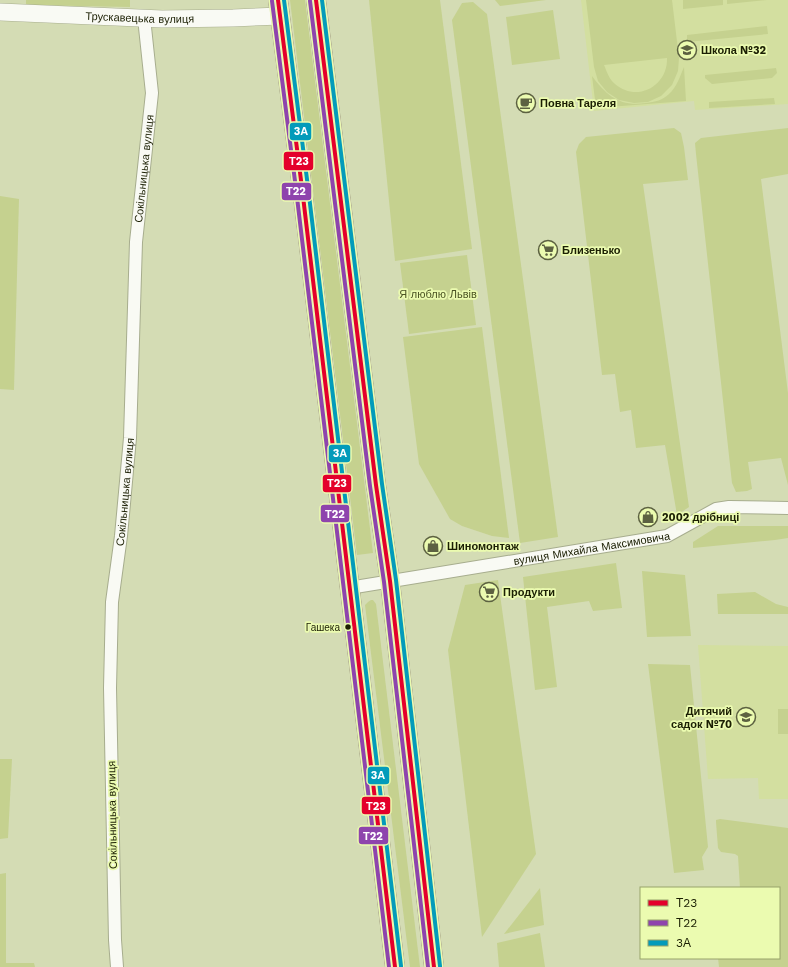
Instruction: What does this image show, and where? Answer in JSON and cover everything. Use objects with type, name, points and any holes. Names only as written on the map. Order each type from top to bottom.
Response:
[{"type":"main road","points":[[316,0],[376,485],[390,581],[434,967]]},
{"type":"main road","points":[[279,8],[302,188],[395,967]]},
{"type":"street","name":"Трускавецька вулиця","points":[[0,12],[162,19],[233,18],[279,8]]},
{"type":"street","name":"Сокільницька вулиця","points":[[117,967],[115,940],[110,688],[112,602],[121,536],[130,438],[136,242],[152,93],[144,18]]},
{"type":"street","name":"вулиця Михайла Максимовича","points":[[349,588],[667,536],[716,509],[730,507],[788,508]]},
{"type":"shaded area","name":"Школа №32","points":[[581,0],[788,0],[788,104],[695,110],[694,101],[594,111]]},
{"type":"shaded area","name":"Дитячий садок №70","points":[[698,645],[788,646],[788,799],[759,799],[758,778],[708,779]]},
{"type":"green space","points":[[26,0],[130,0],[130,7],[26,5]]},
{"type":"green space","points":[[290,0],[305,0],[373,553],[357,555]]},
{"type":"green space","points":[[369,0],[440,0],[472,249],[395,261]]},
{"type":"green space","points":[[495,0],[546,0],[500,6]]},
{"type":"green space","points":[[586,0],[672,0],[679,58],[678,71],[672,85],[661,96],[648,102],[634,103],[619,100],[607,92],[598,81],[594,67]],"holes":[[[667,58],[666,68],[657,84],[650,89],[641,92],[633,92],[615,84],[610,78],[604,65]]]},
{"type":"green space","points":[[683,0],[723,0],[723,5],[683,9]]},
{"type":"green space","points":[[727,0],[767,0],[727,4]]},
{"type":"green space","points":[[473,2],[487,14],[558,537],[520,543],[452,20],[462,3]]},
{"type":"green space","points":[[553,10],[560,59],[512,65],[506,17]]},
{"type":"green space","points":[[767,26],[768,34],[687,42],[687,35]]},
{"type":"green space","points":[[684,67],[686,101],[596,108],[592,76],[603,89],[615,98],[621,101],[637,104],[653,102],[664,98],[676,85]]},
{"type":"green space","points":[[776,68],[777,73],[772,78],[712,84],[705,78],[705,75]]},
{"type":"green space","points":[[774,98],[775,104],[709,108],[709,102]]},
{"type":"green space","points":[[674,128],[681,133],[688,180],[643,184],[689,507],[677,515],[665,445],[636,448],[631,410],[620,412],[615,374],[602,375],[576,152],[579,144],[586,137]]},
{"type":"green space","points":[[788,128],[788,174],[761,179],[788,393],[788,485],[781,458],[748,462],[752,489],[736,492],[732,483],[695,143],[701,138]]},
{"type":"green space","points":[[0,196],[19,199],[14,390],[0,389]]},
{"type":"green space","name":"Я люблю Львів","points":[[467,255],[476,325],[409,334],[400,263]]},
{"type":"green space","points":[[482,327],[509,538],[492,536],[462,526],[450,519],[419,464],[403,337]]},
{"type":"green space","points":[[718,526],[788,526],[788,538],[693,548],[693,542]]},
{"type":"green space","points":[[616,563],[622,608],[593,611],[589,601],[547,607],[557,687],[535,690],[523,577]]},
{"type":"green space","points":[[642,571],[685,575],[691,636],[647,637]]},
{"type":"green space","points":[[498,580],[536,854],[482,937],[448,650],[465,585]]},
{"type":"green space","points":[[755,592],[776,604],[788,607],[788,614],[718,614],[717,594]]},
{"type":"green space","points":[[373,600],[376,604],[420,967],[410,967],[365,605]]},
{"type":"green space","points":[[648,664],[690,665],[708,847],[702,857],[704,870],[674,873]]},
{"type":"green space","points":[[778,709],[788,709],[788,734],[778,734]]},
{"type":"green space","points":[[0,759],[12,759],[8,838],[0,839]]},
{"type":"green space","points":[[720,819],[788,828],[788,967],[719,967],[718,959],[780,959],[780,887],[740,887],[738,856],[735,854],[721,852],[718,848],[716,820]]},
{"type":"green space","points":[[6,873],[6,963],[34,963],[35,967],[0,967],[0,874]]},
{"type":"green space","points":[[540,888],[544,925],[504,934]]},
{"type":"green space","points":[[540,933],[545,967],[499,967],[497,943]]},
{"type":"transit line","name":"Т23","points":[[278,0],[302,188],[395,967]]},
{"type":"transit line","name":"3А","points":[[284,0],[308,187],[401,966]]},
{"type":"transit line","name":"Т23","points":[[316,0],[376,485],[390,581],[434,967]]},
{"type":"transit line","name":"3А","points":[[322,0],[382,484],[396,580],[440,966]]},
{"type":"transit line","name":"Т22","points":[[272,1],[296,189],[389,967]]},
{"type":"transit line","name":"Т22","points":[[310,1],[370,486],[384,582],[428,967]]},
{"type":"place","name":"Школа №32","points":[[687,50]]},
{"type":"place","name":"Повна Тареля","points":[[526,103]]},
{"type":"place","name":"Близенько","points":[[548,250]]},
{"type":"place","name":"2002 дрібниці","points":[[648,517]]},
{"type":"place","name":"Шиномонтаж","points":[[433,546]]},
{"type":"place","name":"Продукти","points":[[489,592]]},
{"type":"place","name":"Гашека","points":[[348,627]]},
{"type":"place","name":"Дитячий садок №70","points":[[746,717]]}]
